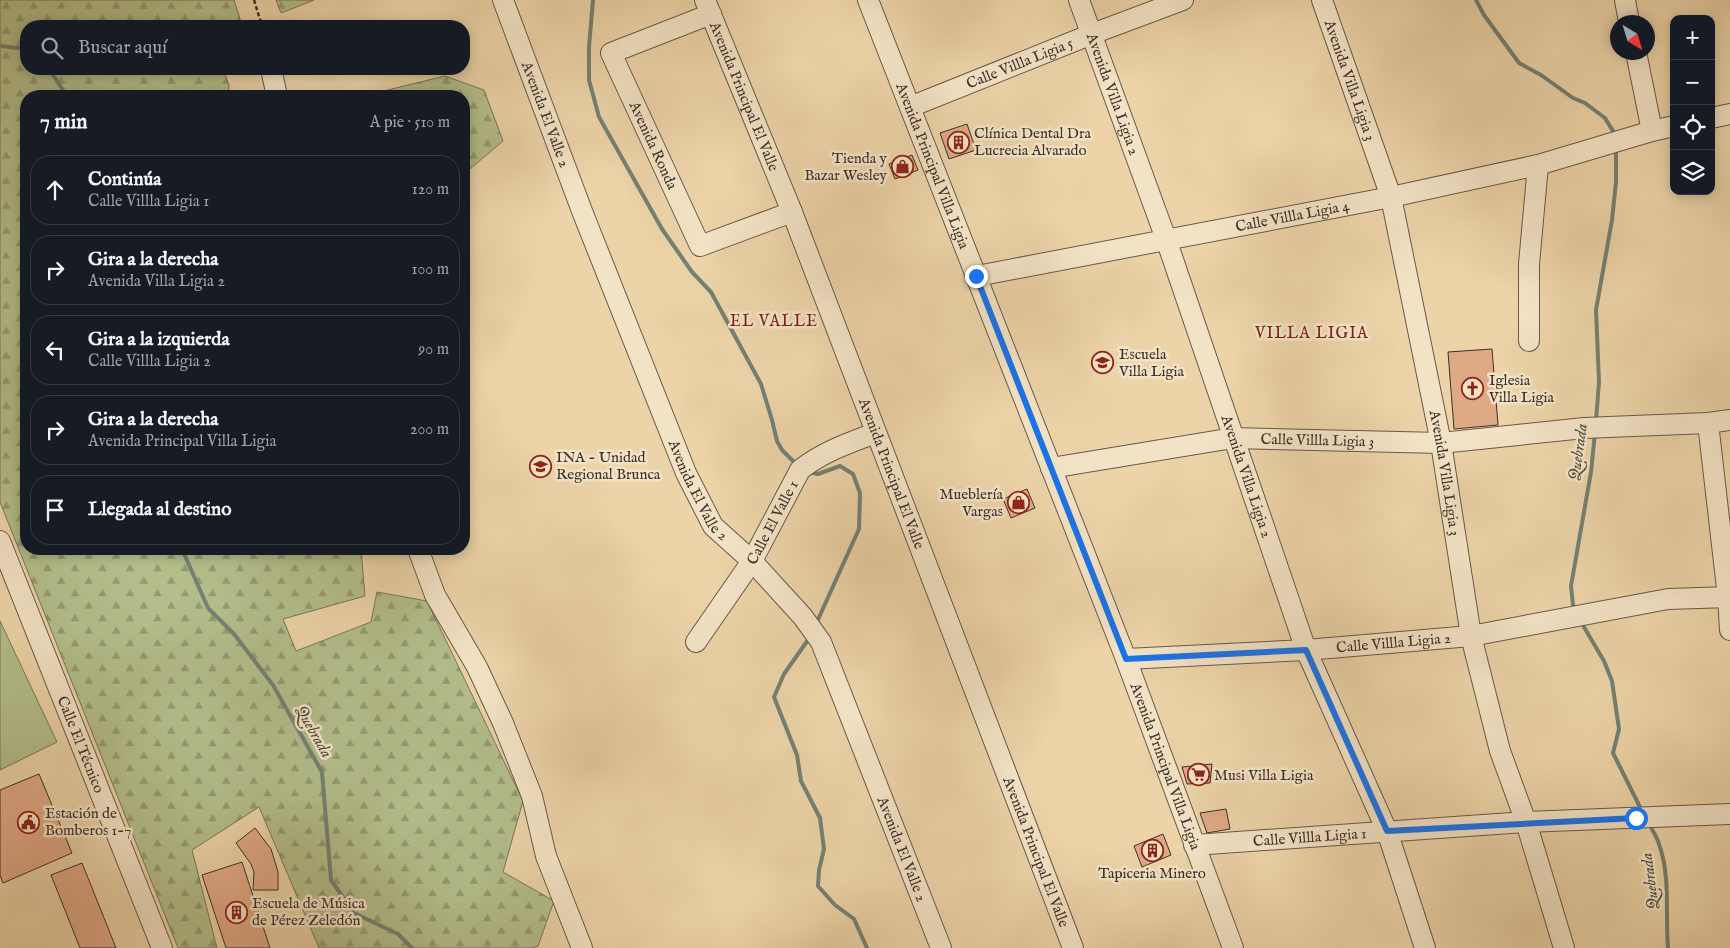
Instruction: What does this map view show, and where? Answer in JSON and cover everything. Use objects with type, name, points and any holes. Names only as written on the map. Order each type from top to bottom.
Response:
[{"type":"street","name":"Avenida El Valle 2","points":[[503,0],[582,211],[686,473],[713,526],[752,561],[813,631],[941,948]]},
{"type":"street","name":"Avenida Principal Villa Ligia","points":[[868,0],[1126,659],[1232,948]]},
{"type":"street","name":"Avenida Villa Ligia 2","points":[[1080,0],[1166,239],[1306,650],[1387,831],[1425,948]]},
{"type":"street","name":"Calle Villla Ligia 5","points":[[910,107],[1092,34],[1184,0]]},
{"type":"street","name":"Avenida Villa Ligia 3","points":[[1322,0],[1391,197],[1441,443],[1471,636],[1500,751],[1526,822],[1564,948]]},
{"type":"street","points":[[1625,0],[1628,15]]},
{"type":"street","name":"Avenida Principal El Valle","points":[[708,7],[792,212],[1073,948]]},
{"type":"street","name":"Avenida Ronda","points":[[708,7],[610,53],[700,246],[792,212]]},
{"type":"street","points":[[1638,60],[1652,131]]},
{"type":"street","points":[[272,75],[276,90]]},
{"type":"street","points":[[1715,117],[1730,114]]},
{"type":"street","name":"Calle Villla Ligia 4","points":[[976,276],[1391,197],[1538,165],[1670,127]]},
{"type":"street","points":[[1529,341],[1529,264],[1538,165]]},
{"type":"street","name":"Calle Villla Ligia 3","points":[[1051,468],[1233,438],[1441,443],[1595,428],[1708,423],[1730,420]]},
{"type":"street","points":[[1708,423],[1729,597],[1730,630]]},
{"type":"street","name":"Calle El Valle 1","points":[[696,642],[752,561],[800,470],[810,462],[837,447],[876,432]]},
{"type":"street","name":"Calle El Técnico","points":[[0,541],[162,948]]},
{"type":"street","points":[[420,555],[435,595],[477,666],[503,723],[532,796],[546,856],[582,948]]},
{"type":"street","name":"Calle Villla Ligia 2","points":[[1126,659],[1306,650],[1471,636],[1668,599],[1729,597]]},
{"type":"street","name":"Calle Villla Ligia 1","points":[[1194,845],[1526,822],[1730,814]]},
{"type":"path","points":[[254,0],[260,20]]},
{"type":"green space","points":[[0,0],[234,0],[240,20],[20,20],[20,75],[225,75],[229,85],[229,90],[20,90],[20,552],[0,502]]},
{"type":"green space","points":[[276,0],[314,0],[281,13]]},
{"type":"green space","points":[[445,76],[484,90],[503,141],[470,169],[470,90],[388,90]]},
{"type":"green space","points":[[21,555],[362,555],[365,596],[283,619],[296,651],[371,622],[377,592],[427,601],[523,801],[503,872],[554,901],[538,946],[532,948],[319,948],[259,807],[192,850],[217,948],[178,948]]},
{"type":"green space","points":[[0,621],[57,742],[0,770]]},
{"type":"building","name":"Clínica Dental Dra Lucrecia Alvarado","points":[[967,124],[976,150],[949,159],[940,133]]},
{"type":"building","name":"Tienda y Bazar Wesley","points":[[912,155],[918,170],[895,179],[889,164]]},
{"type":"building","name":"Iglesia Villa Ligia","points":[[1492,349],[1498,425],[1454,429],[1448,352]]},
{"type":"building","name":"Mueblería Vargas","points":[[1027,489],[1035,508],[1011,518],[1003,499]]},
{"type":"building","name":"Musi Villa Ligia","points":[[1212,764],[1210,783],[1187,784],[1182,767]]},
{"type":"building","name":"Estación de Bomberos 1-7","points":[[39,774],[72,853],[3,883],[0,875],[0,790]]},
{"type":"building","points":[[1226,809],[1230,829],[1207,833],[1200,813]]},
{"type":"building","name":"Escuela de Música de Pérez Zeledón","points":[[255,828],[271,849],[278,872],[278,890],[253,890],[254,872],[251,864],[236,843]]},
{"type":"building","name":"Tapiceria Minero","points":[[1163,834],[1171,855],[1142,867],[1134,846]]},
{"type":"building","name":"Escuela de Música de Pérez Zeledón","points":[[242,862],[270,948],[226,948],[202,875]]},
{"type":"building","points":[[82,863],[116,948],[80,948],[51,875]]},
{"type":"waterway","points":[[593,0],[589,47],[589,80],[599,117],[662,229],[692,272],[711,292],[761,384],[777,441],[782,450],[793,461]]},
{"type":"waterway","name":"Quebrada","points":[[1476,0],[1484,15],[1519,63],[1541,75],[1573,98],[1585,103],[1605,118],[1616,136]]},
{"type":"waterway","name":"Quebrada","points":[[0,46],[20,48]]},
{"type":"waterway","name":"Quebrada","points":[[53,75],[63,90]]},
{"type":"waterway","name":"Quebrada","points":[[1596,421],[1599,382],[1596,310],[1612,220],[1616,182],[1616,148]]},
{"type":"waterway","name":"Quebrada","points":[[1576,611],[1573,605],[1571,586],[1591,472],[1595,433]]},
{"type":"waterway","points":[[809,472],[818,474],[840,466],[853,474],[860,493],[859,529],[816,624]]},
{"type":"waterway","name":"Quebrada","points":[[185,555],[208,608],[234,634],[273,685],[322,772],[331,880],[354,913],[398,934],[412,948]]},
{"type":"waterway","name":"Quebrada","points":[[1581,622],[1604,661],[1612,681],[1619,729],[1613,753],[1642,811]]},
{"type":"waterway","points":[[810,637],[784,674],[774,697],[797,755],[801,781],[820,818],[824,849],[819,870],[818,886],[835,905],[854,919],[867,948]]},
{"type":"waterway","name":"Quebrada","points":[[1649,824],[1658,841],[1665,870],[1668,948]]},
{"type":"place","name":"Clínica Dental Dra Lucrecia Alvarado","points":[[958,142]]},
{"type":"place","name":"Tienda y Bazar Wesley","points":[[903,167]]},
{"type":"place","name":"Escuela Villa Ligia","points":[[1103,363]]},
{"type":"place","name":"Iglesia Villa Ligia","points":[[1473,389]]},
{"type":"place","name":"INA - Unidad Regional Brunca","points":[[540,466]]},
{"type":"place","name":"Mueblería Vargas","points":[[1019,503]]},
{"type":"place","name":"Musi Villa Ligia","points":[[1198,775]]},
{"type":"place","name":"Estación de Bomberos 1-7","points":[[29,822]]},
{"type":"place","name":"Tapiceria Minero","points":[[1152,850]]},
{"type":"place","name":"Escuela de Música de Pérez Zeledón","points":[[236,912]]},
{"type":"district","name":"EL VALLE","points":[[774,322]]},
{"type":"district","name":"VILLA LIGIA","points":[[1312,334]]},
{"type":"route","points":[[976,276],[1126,659],[1306,650],[1387,831],[1526,822],[1636,818]]}]
